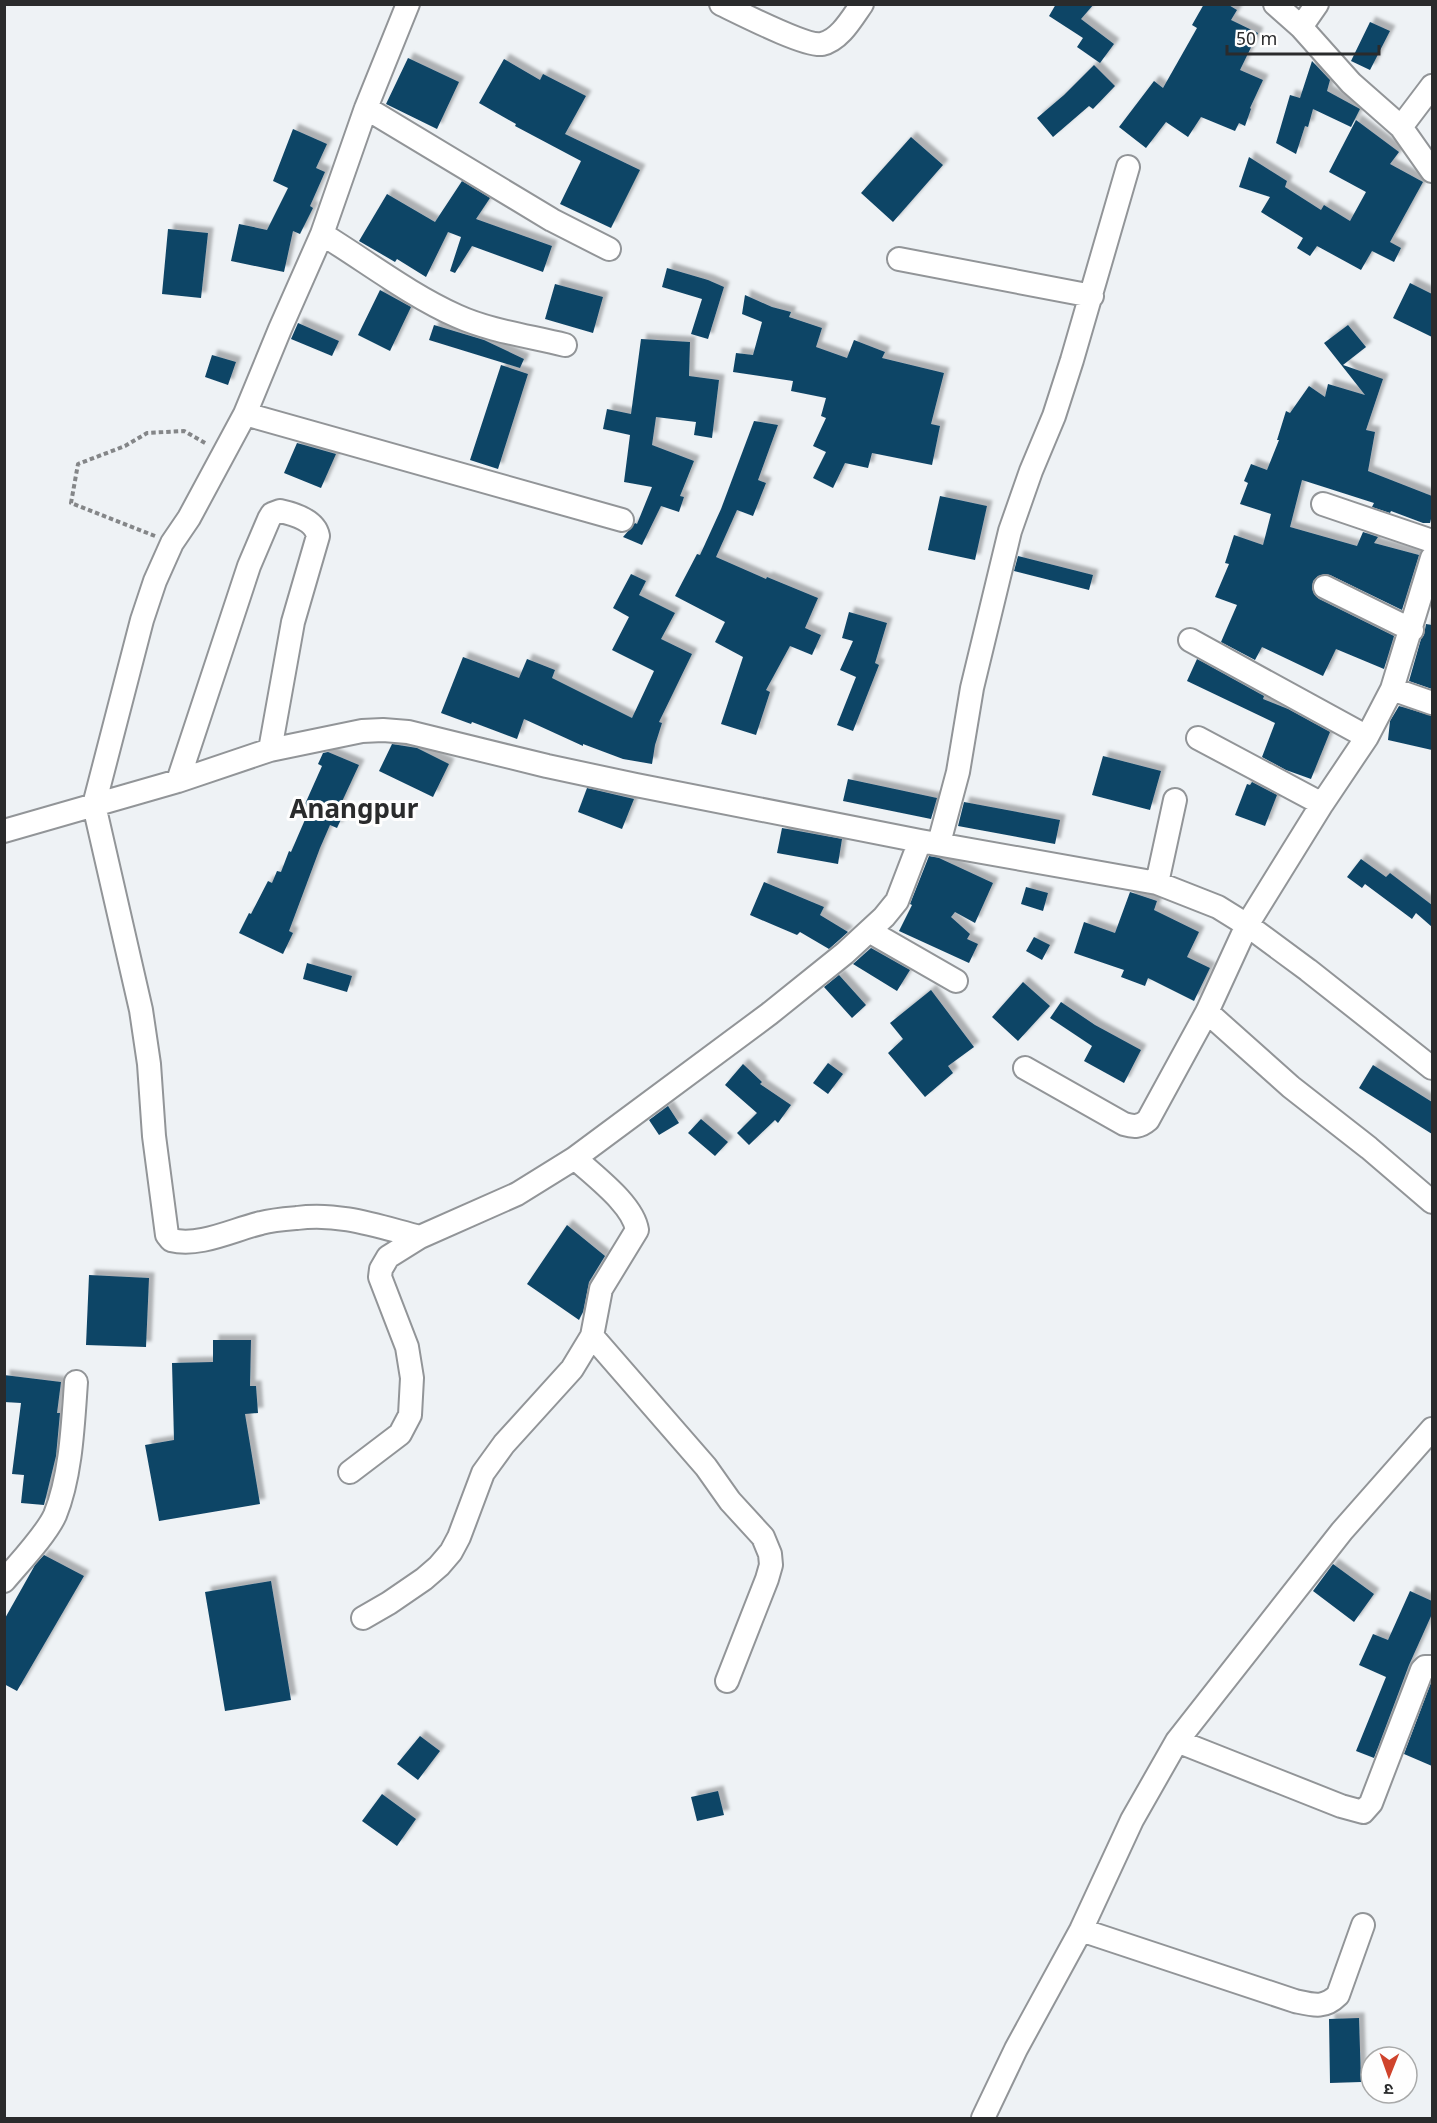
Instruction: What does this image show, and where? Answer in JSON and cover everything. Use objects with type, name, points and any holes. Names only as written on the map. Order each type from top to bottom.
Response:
[{"type":"street","points":[[408,4],[366,108],[322,234],[245,414],[189,518],[172,543],[155,581],[142,620],[94,805],[141,1010],[149,1064],[154,1136],[166,1235],[171,1240],[188,1241],[216,1237],[261,1223],[318,1216],[365,1223],[420,1238]]},
{"type":"street","points":[[721,4],[799,39],[820,44],[837,36],[862,4]]},
{"type":"street","points":[[1275,4],[1301,27],[1352,83],[1401,127],[1432,171]]},
{"type":"street","points":[[1301,27],[1317,4]]},
{"type":"street","points":[[1401,127],[1432,86]]},
{"type":"street","points":[[366,108],[552,220],[609,249]]},
{"type":"street","points":[[350,1472],[400,1434],[410,1415],[412,1378],[407,1347],[380,1277],[381,1269],[388,1257],[420,1238],[517,1194],[574,1158],[769,1014],[845,953],[897,901],[929,842],[958,772],[972,688],[1010,531],[1031,471],[1054,416],[1092,296],[1128,167]]},
{"type":"street","points":[[322,234],[435,305],[459,317],[482,325],[565,345]]},
{"type":"street","points":[[899,259],[1092,296]]},
{"type":"street","points":[[245,414],[622,520]]},
{"type":"street","points":[[1323,504],[1432,541]]},
{"type":"street","points":[[178,781],[249,566],[268,519],[272,514],[280,511],[312,524],[317,529],[318,536],[293,622],[270,750]]},
{"type":"street","points":[[1024,1068],[1110,1118],[1133,1127],[1142,1126],[1149,1120],[1207,1012],[1247,925],[1322,804],[1367,737],[1392,689],[1412,630],[1432,558]]},
{"type":"street","points":[[1325,587],[1412,630]]},
{"type":"street","points":[[1190,640],[1367,737]]},
{"type":"street","points":[[1392,689],[1432,703]]},
{"type":"street","points":[[4,831],[178,781],[270,750],[362,731],[408,732],[548,766],[929,842],[1157,883],[1198,897],[1247,925],[1432,1068]]},
{"type":"street","points":[[1198,738],[1322,804]]},
{"type":"street","points":[[1157,883],[1175,800]]},
{"type":"street","points":[[868,931],[956,981]]},
{"type":"street","points":[[1207,1012],[1296,1090],[1370,1148],[1432,1202]]},
{"type":"street","points":[[363,1618],[396,1598],[439,1566],[459,1537],[483,1473],[498,1452],[572,1369],[592,1336],[601,1289],[637,1230],[632,1215],[574,1158]]},
{"type":"street","points":[[592,1336],[706,1467],[730,1501],[768,1545],[771,1565],[767,1579],[727,1681]]},
{"type":"street","points":[[4,1581],[54,1517],[62,1493],[76,1382]]},
{"type":"street","points":[[983,2118],[1021,2039],[1081,1930],[1132,1820],[1177,1741],[1342,1531],[1432,1429]]},
{"type":"street","points":[[1177,1741],[1341,1806],[1363,1812],[1371,1803],[1422,1670],[1425,1667],[1432,1667]]},
{"type":"street","points":[[1081,1930],[1316,2006],[1331,2002],[1338,1995],[1363,1925]]},
{"type":"path","points":[[172,543],[71,503],[78,464],[125,446],[147,433],[184,431],[223,453]]},
{"type":"building","points":[[1056,4],[1094,4],[1081,19],[1114,44],[1100,63],[1077,47],[1083,38],[1049,16]]},
{"type":"building","points":[[1204,4],[1227,4],[1237,10],[1231,20],[1258,33],[1240,70],[1263,80],[1250,108],[1245,126],[1239,123],[1235,131],[1201,117],[1188,137],[1166,122],[1146,148],[1119,127],[1154,81],[1163,88],[1197,28],[1192,25]]},
{"type":"building","points":[[1370,22],[1390,31],[1370,70],[1351,61]]},
{"type":"building","points":[[408,58],[459,82],[437,129],[386,104]]},
{"type":"building","points":[[504,59],[540,80],[543,74],[586,96],[565,134],[640,170],[611,228],[560,204],[581,161],[515,126],[516,124],[479,103]]},
{"type":"building","points":[[1312,61],[1330,80],[1327,91],[1360,109],[1351,127],[1313,109],[1296,154],[1276,143],[1290,95],[1300,98]]},
{"type":"building","points":[[1094,65],[1115,86],[1093,109],[1089,106],[1053,137],[1037,118]]},
{"type":"building","points":[[1356,120],[1399,152],[1390,164],[1423,182],[1390,242],[1401,248],[1394,262],[1372,251],[1361,270],[1317,246],[1310,256],[1297,248],[1303,238],[1261,212],[1270,197],[1239,187],[1249,157],[1287,181],[1285,187],[1321,210],[1324,205],[1350,221],[1366,192],[1329,172]]},
{"type":"building","points":[[293,129],[327,144],[316,168],[325,172],[310,206],[313,208],[300,234],[293,231],[284,272],[231,261],[239,224],[267,230],[288,188],[273,181]]},
{"type":"building","points":[[911,137],[943,165],[893,222],[861,193]]},
{"type":"building","points":[[462,181],[490,198],[476,219],[552,246],[543,272],[472,246],[455,273],[450,271],[461,237],[448,232],[426,277],[397,259],[395,262],[359,241],[387,194],[435,222]]},
{"type":"building","points":[[168,229],[208,233],[201,298],[162,294]]},
{"type":"building","points":[[667,268],[724,287],[708,339],[691,334],[702,299],[662,287]]},
{"type":"building","points":[[1410,283],[1432,294],[1432,337],[1393,318]]},
{"type":"building","points":[[555,284],[603,297],[593,333],[545,319]]},
{"type":"building","points":[[380,290],[411,307],[390,351],[358,335]]},
{"type":"building","points":[[745,295],[772,307],[791,312],[789,317],[822,328],[816,347],[847,358],[854,340],[885,352],[882,358],[944,373],[931,424],[940,426],[932,465],[872,453],[868,468],[845,463],[833,488],[813,478],[826,452],[813,446],[826,418],[821,416],[826,398],[791,391],[793,381],[733,372],[736,353],[753,355],[762,322],[742,314]]},
{"type":"building","points":[[298,323],[339,341],[332,356],[291,339]]},
{"type":"building","points":[[434,325],[484,340],[524,359],[520,368],[429,340]]},
{"type":"building","points":[[1348,325],[1366,347],[1343,365],[1383,379],[1366,430],[1375,432],[1368,471],[1432,496],[1432,515],[1430,523],[1423,523],[1391,511],[1390,513],[1372,507],[1374,503],[1302,480],[1290,527],[1357,546],[1363,532],[1378,537],[1374,543],[1419,555],[1402,610],[1330,575],[1318,576],[1313,581],[1314,594],[1319,599],[1394,636],[1384,669],[1336,649],[1323,676],[1262,647],[1255,660],[1221,642],[1237,605],[1215,597],[1229,564],[1225,563],[1234,535],[1263,545],[1271,514],[1240,504],[1248,483],[1244,481],[1251,464],[1267,470],[1279,440],[1277,440],[1286,411],[1290,413],[1309,386],[1325,397],[1328,384],[1365,395],[1324,343]]},
{"type":"building","points":[[641,339],[690,342],[689,376],[719,380],[712,438],[694,435],[696,422],[656,417],[652,445],[694,461],[680,496],[684,497],[679,512],[661,506],[642,545],[623,537],[635,523],[637,524],[652,487],[624,482],[630,435],[603,429],[607,409],[631,414]]},
{"type":"building","points":[[212,355],[236,362],[228,385],[205,377]]},
{"type":"building","points":[[501,365],[528,374],[498,469],[470,460]]},
{"type":"building","points":[[754,421],[778,425],[758,480],[766,483],[753,516],[737,510],[716,557],[818,598],[805,628],[821,635],[812,655],[790,646],[766,690],[770,692],[756,735],[721,724],[743,657],[715,642],[725,622],[675,596],[697,554],[700,555],[721,509]]},
{"type":"building","points":[[297,443],[336,454],[321,488],[284,473]]},
{"type":"building","points":[[940,496],[987,506],[975,560],[928,550]]},
{"type":"building","points":[[1018,556],[1093,575],[1089,590],[1014,571]]},
{"type":"building","points":[[631,574],[646,581],[639,595],[675,613],[661,639],[692,654],[659,722],[662,723],[652,764],[623,759],[583,744],[583,746],[524,719],[517,739],[441,713],[463,657],[519,678],[527,659],[555,670],[552,678],[632,718],[654,671],[612,650],[629,617],[613,608]]},
{"type":"building","points":[[849,612],[887,623],[875,663],[879,665],[853,731],[837,725],[856,677],[840,670],[853,641],[842,638]]},
{"type":"building","points":[[1426,624],[1432,625],[1432,689],[1409,681]]},
{"type":"building","points":[[1197,659],[1264,696],[1263,699],[1288,709],[1330,732],[1311,779],[1286,770],[1262,757],[1275,723],[1187,681]]},
{"type":"building","points":[[1399,706],[1432,716],[1432,750],[1388,740],[1390,721]]},
{"type":"building","points":[[392,744],[417,748],[449,764],[433,797],[379,771]]},
{"type":"building","points":[[328,752],[359,765],[339,808],[345,811],[337,828],[330,825],[320,848],[289,931],[293,933],[283,954],[239,933],[268,881],[272,883],[277,871],[281,872],[289,851],[291,852],[307,815],[301,813],[322,766],[318,764],[323,753]]},
{"type":"building","points":[[1103,756],[1161,771],[1150,810],[1092,795]]},
{"type":"building","points":[[848,779],[937,798],[931,819],[843,801]]},
{"type":"building","points":[[1252,782],[1277,795],[1265,826],[1235,815],[1247,784],[1250,785]]},
{"type":"building","points":[[587,788],[634,799],[622,829],[578,812]]},
{"type":"building","points":[[964,802],[1060,820],[1055,844],[958,826]]},
{"type":"building","points":[[782,828],[842,839],[838,864],[777,853]]},
{"type":"building","points":[[929,856],[939,858],[993,883],[975,923],[955,912],[951,917],[970,934],[967,939],[978,944],[969,963],[899,931],[912,905],[910,904]]},
{"type":"building","points":[[1361,859],[1386,877],[1390,873],[1432,905],[1432,927],[1416,913],[1412,919],[1365,884],[1362,888],[1347,877]]},
{"type":"building","points":[[764,882],[824,907],[820,915],[848,932],[829,949],[800,932],[797,935],[750,915]]},
{"type":"building","points":[[1026,887],[1048,893],[1043,911],[1021,904]]},
{"type":"building","points":[[1130,892],[1157,901],[1154,910],[1199,932],[1187,957],[1210,968],[1194,1001],[1148,978],[1145,986],[1121,977],[1124,970],[1074,953],[1084,922],[1115,933]]},
{"type":"building","points":[[1034,937],[1050,945],[1042,960],[1026,951]]},
{"type":"building","points":[[871,948],[910,970],[897,991],[853,964]]},
{"type":"building","points":[[307,963],[352,976],[347,992],[303,979]]},
{"type":"building","points":[[839,975],[866,1005],[852,1018],[824,987]]},
{"type":"building","points":[[1023,982],[1050,1006],[1018,1041],[992,1017]]},
{"type":"building","points":[[931,990],[974,1047],[948,1066],[953,1073],[925,1097],[888,1053],[903,1039],[890,1023]]},
{"type":"building","points":[[1061,1002],[1095,1025],[1141,1050],[1124,1083],[1084,1061],[1092,1046],[1050,1018]]},
{"type":"building","points":[[828,1063],[843,1074],[828,1094],[813,1083]]},
{"type":"building","points":[[743,1064],[762,1082],[760,1084],[791,1105],[778,1123],[775,1120],[749,1145],[737,1133],[757,1113],[725,1085]]},
{"type":"building","points":[[1373,1065],[1432,1102],[1432,1134],[1359,1088]]},
{"type":"building","points":[[668,1106],[679,1123],[659,1135],[649,1120]]},
{"type":"building","points":[[701,1119],[728,1142],[715,1156],[688,1133]]},
{"type":"building","points":[[567,1225],[605,1256],[589,1282],[583,1312],[579,1320],[527,1284]]},
{"type":"building","points":[[89,1275],[149,1278],[146,1347],[86,1345]]},
{"type":"building","points":[[213,1340],[251,1340],[250,1386],[256,1386],[258,1413],[245,1414],[260,1504],[159,1521],[145,1445],[174,1440],[172,1363],[213,1362]]},
{"type":"building","points":[[4,1375],[61,1382],[57,1413],[60,1413],[56,1456],[44,1505],[21,1503],[24,1475],[12,1474],[21,1403],[4,1402]]},
{"type":"building","points":[[44,1555],[84,1576],[17,1691],[4,1684],[4,1620],[35,1565]]},
{"type":"building","points":[[1333,1564],[1374,1594],[1354,1622],[1313,1591]]},
{"type":"building","points":[[271,1581],[291,1700],[225,1711],[205,1592]]},
{"type":"building","points":[[1410,1591],[1432,1601],[1432,1614],[1409,1665],[1374,1758],[1356,1751],[1386,1677],[1359,1665],[1373,1634],[1388,1640]]},
{"type":"building","points":[[1432,1680],[1432,1766],[1404,1754]]},
{"type":"building","points":[[420,1736],[440,1751],[418,1780],[397,1764]]},
{"type":"building","points":[[718,1791],[724,1815],[697,1821],[691,1797]]},
{"type":"building","points":[[382,1794],[416,1819],[397,1846],[362,1821]]},
{"type":"building","points":[[1359,2018],[1359,2082],[1330,2083],[1329,2019]]},
{"type":"district","name":"Anangpur","points":[[354,812]]}]
